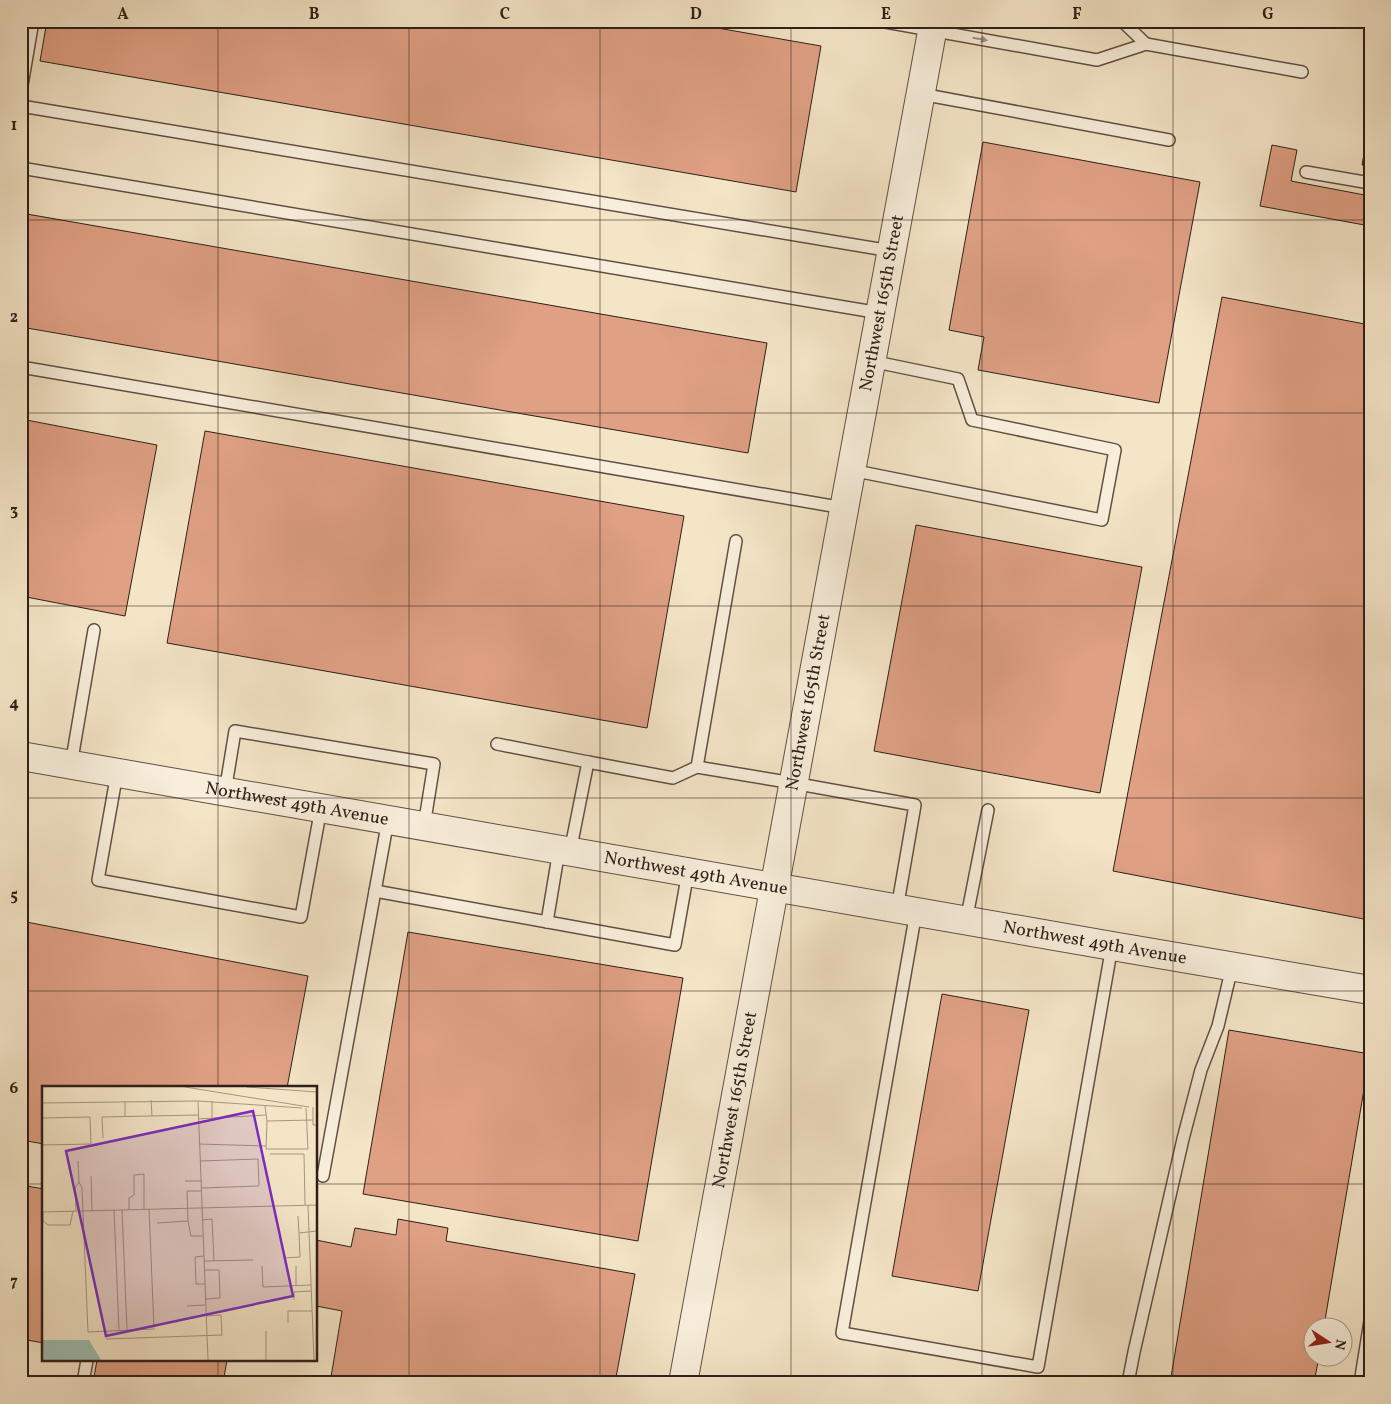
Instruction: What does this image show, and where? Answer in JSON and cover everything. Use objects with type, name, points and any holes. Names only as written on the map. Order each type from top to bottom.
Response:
[{"type":"street","name":"Northwest 165th Street","points":[[682,1383],[933,26]]},
{"type":"street","name":"Northwest 49th Avenue","points":[[21,756],[1370,990]]},
{"type":"lane","points":[[21,92],[33,21]]},
{"type":"lane","points":[[880,21],[933,26],[1097,60],[1146,44],[1302,72]]},
{"type":"lane","points":[[1122,21],[1146,44]]},
{"type":"lane","points":[[921,94],[1169,140]]},
{"type":"lane","points":[[21,106],[891,251]]},
{"type":"lane","points":[[21,168],[880,313]]},
{"type":"lane","points":[[1306,172],[1370,183]]},
{"type":"lane","points":[[851,470],[1102,520],[1115,450],[972,420],[958,378],[871,361]]},
{"type":"lane","points":[[21,367],[844,508]]},
{"type":"lane","points":[[697,767],[736,541]]},
{"type":"lane","points":[[71,765],[94,630]]},
{"type":"lane","points":[[225,792],[235,732],[434,764],[424,826]]},
{"type":"lane","points":[[497,744],[673,778],[697,767],[915,805],[906,910],[842,1333],[1038,1367],[1112,946]]},
{"type":"lane","points":[[547,922],[588,762]]},
{"type":"lane","points":[[117,773],[98,880],[301,917],[321,808]]},
{"type":"lane","points":[[966,921],[988,810]]},
{"type":"lane","points":[[324,1176],[388,820]]},
{"type":"lane","points":[[375,891],[675,945],[688,872]]},
{"type":"lane","points":[[1128,1383],[1183,1139],[1202,1070],[1218,1026],[1232,967]]},
{"type":"lane","points":[[1360,1383],[1370,1321]]},
{"type":"lane","points":[[83,1383],[87,1362]]},
{"type":"building","points":[[47,21],[677,21],[821,46],[796,192],[40,61]]},
{"type":"building","points":[[1370,120],[1370,166],[1362,165]]},
{"type":"building","points":[[983,142],[1200,182],[1159,403],[978,370],[984,337],[949,330]]},
{"type":"building","points":[[1272,145],[1297,150],[1291,181],[1370,196],[1370,226],[1260,206]]},
{"type":"building","points":[[21,213],[767,343],[748,453],[21,327]]},
{"type":"building","points":[[1222,297],[1370,325],[1369,920],[1113,871]]},
{"type":"building","points":[[21,419],[157,445],[125,616],[21,596]]},
{"type":"building","points":[[205,431],[684,516],[647,728],[167,643]]},
{"type":"building","points":[[916,525],[1142,567],[1100,793],[874,751]]},
{"type":"building","points":[[21,921],[308,976],[287,1086],[42,1086],[42,1144],[21,1140]]},
{"type":"building","points":[[408,932],[683,978],[638,1241],[363,1194]]},
{"type":"building","points":[[942,994],[1029,1010],[978,1291],[892,1276]]},
{"type":"building","points":[[1229,1030],[1370,1054],[1326,1316],[1304,1316],[1304,1366],[1317,1366],[1314,1383],[1170,1383]]},
{"type":"building","points":[[21,1185],[42,1189],[42,1343],[21,1339]]},
{"type":"building","points":[[398,1219],[448,1228],[446,1241],[635,1274],[615,1383],[330,1383],[342,1311],[318,1306],[318,1240],[351,1247],[355,1228],[396,1235]]},
{"type":"building","points":[[97,1362],[227,1362],[223,1383],[93,1383]]}]
